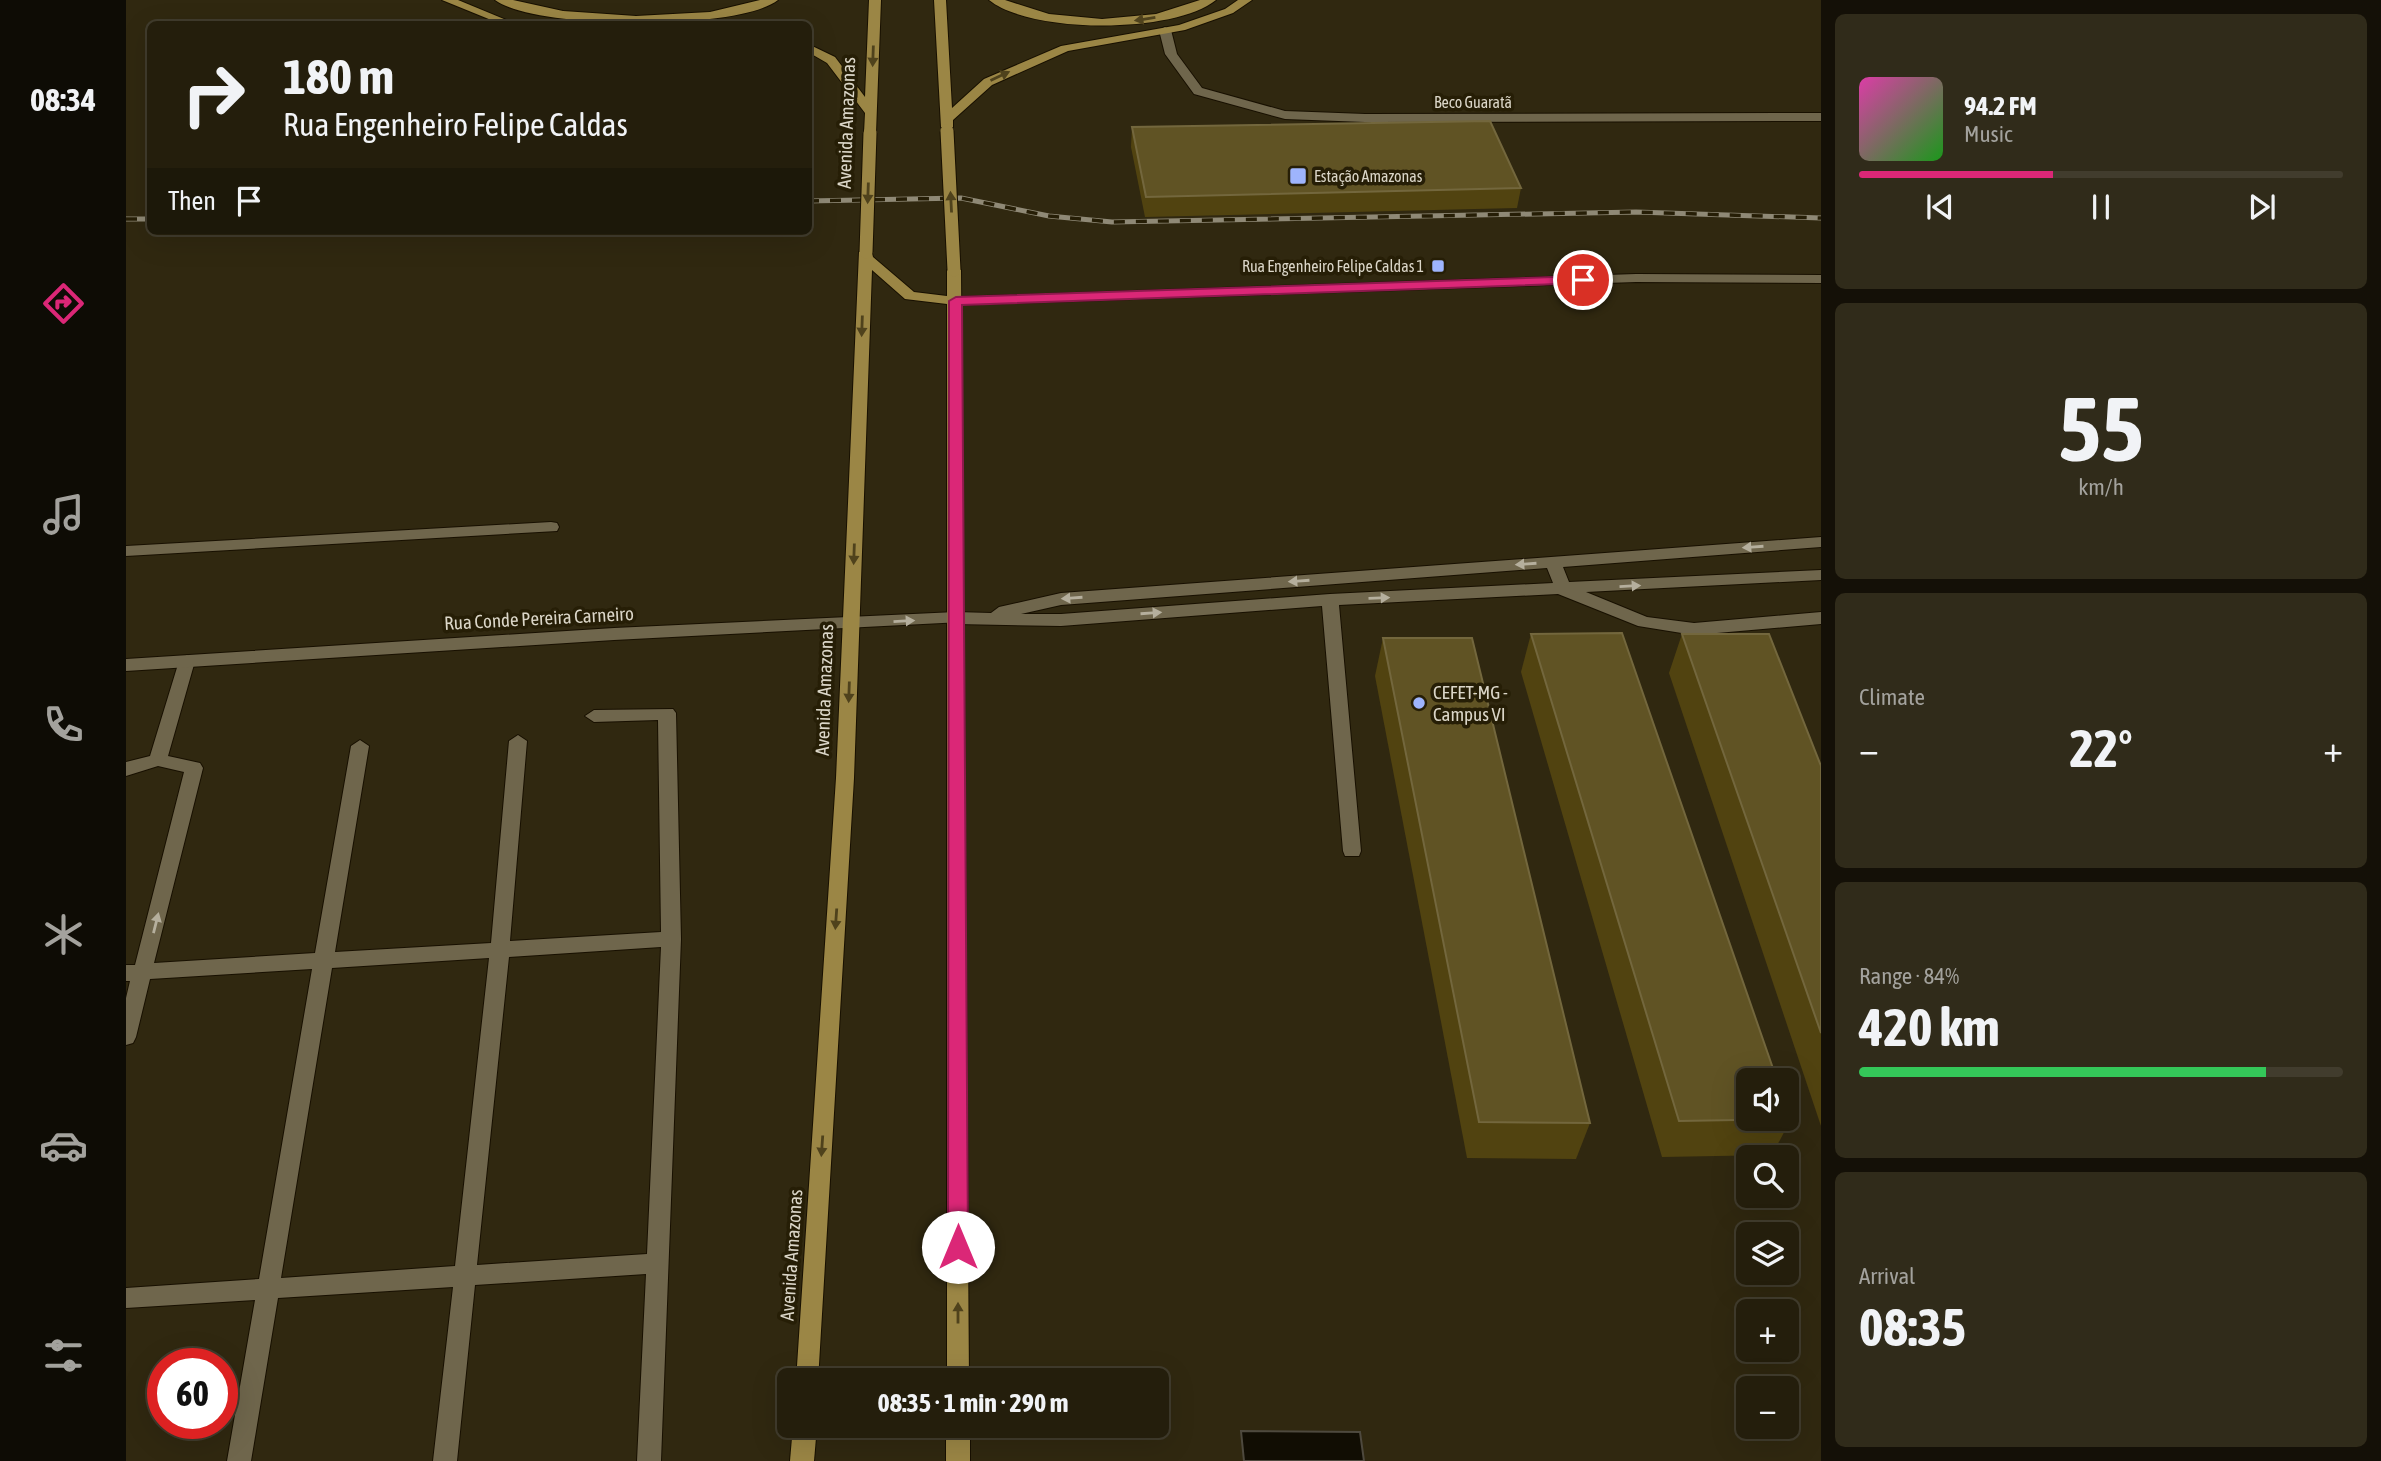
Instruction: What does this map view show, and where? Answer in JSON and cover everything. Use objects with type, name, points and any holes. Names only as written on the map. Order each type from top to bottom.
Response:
[{"type":"main road","points":[[448,0],[502,21]]},
{"type":"main road","points":[[501,0],[533,11],[565,16],[658,19],[713,13],[772,0]]},
{"type":"main road","name":"Avenida Amazonas","points":[[808,1368],[852,624],[875,0]]},
{"type":"main road","points":[[940,0],[956,301],[958,1368]]},
{"type":"main road","points":[[995,0],[1018,10],[1067,22],[1120,24],[1177,14],[1210,0]]},
{"type":"main road","points":[[947,125],[988,82],[1065,48],[1165,30],[1205,19],[1246,0]]},
{"type":"main road","points":[[812,49],[831,60],[871,113]]},
{"type":"main road","points":[[866,255],[910,296],[956,301]]},
{"type":"main road","points":[[802,1461],[804,1438]]},
{"type":"main road","points":[[958,1438],[958,1461]]},
{"type":"street","name":"Beco Guaratã","points":[[1165,30],[1171,54],[1198,91],[1285,115],[1365,118],[1821,117]]},
{"type":"street","points":[[956,301],[1636,278],[1821,279]]},
{"type":"street","points":[[126,551],[551,527]]},
{"type":"street","points":[[986,617],[1060,599],[1821,542]]},
{"type":"street","points":[[1553,562],[1564,590],[1644,622],[1694,629],[1821,618]]},
{"type":"street","points":[[986,617],[1061,620],[1330,600],[1821,575]]},
{"type":"street","points":[[1330,600],[1352,851]]},
{"type":"street","name":"Rua Conde Pereira Carneiro","points":[[126,665],[614,634],[986,617]]},
{"type":"street","points":[[158,760],[187,661]]},
{"type":"street","points":[[594,716],[667,713],[671,939],[649,1461]]},
{"type":"street","points":[[445,1461],[500,949],[518,741]]},
{"type":"street","points":[[239,1461],[321,962],[360,746]]},
{"type":"street","points":[[126,769],[158,760],[194,768],[135,973],[126,1037]]},
{"type":"street","points":[[135,973],[671,939]]},
{"type":"street","points":[[126,1298],[465,1273],[658,1263]]},
{"type":"shaded area","points":[[1241,1431],[1360,1432],[1364,1461],[1244,1461]]},
{"type":"building","points":[[1490,121],[1521,188],[1146,197],[1132,127]]},
{"type":"building","points":[[1622,633],[1773,1068],[1736,1068],[1736,1120],[1679,1121],[1531,634]]},
{"type":"building","points":[[1682,634],[1769,634],[1821,766],[1821,1033]]},
{"type":"building","points":[[1383,638],[1472,638],[1590,1123],[1479,1122]]},
{"type":"railway","points":[[812,201],[961,198],[1049,216],[1112,222],[1636,212],[1821,218]]},
{"type":"railway","points":[[126,219],[147,219]]},
{"type":"place","name":"Estação Amazonas","points":[[1298,176]]},
{"type":"place","name":"Rua Engenheiro Felipe Caldas 1","points":[[1438,266]]},
{"type":"place","name":"CEFET-MG - Campus VI","points":[[1419,703]]},
{"type":"route","points":[[958,1247],[956,301],[1583,280]]}]
